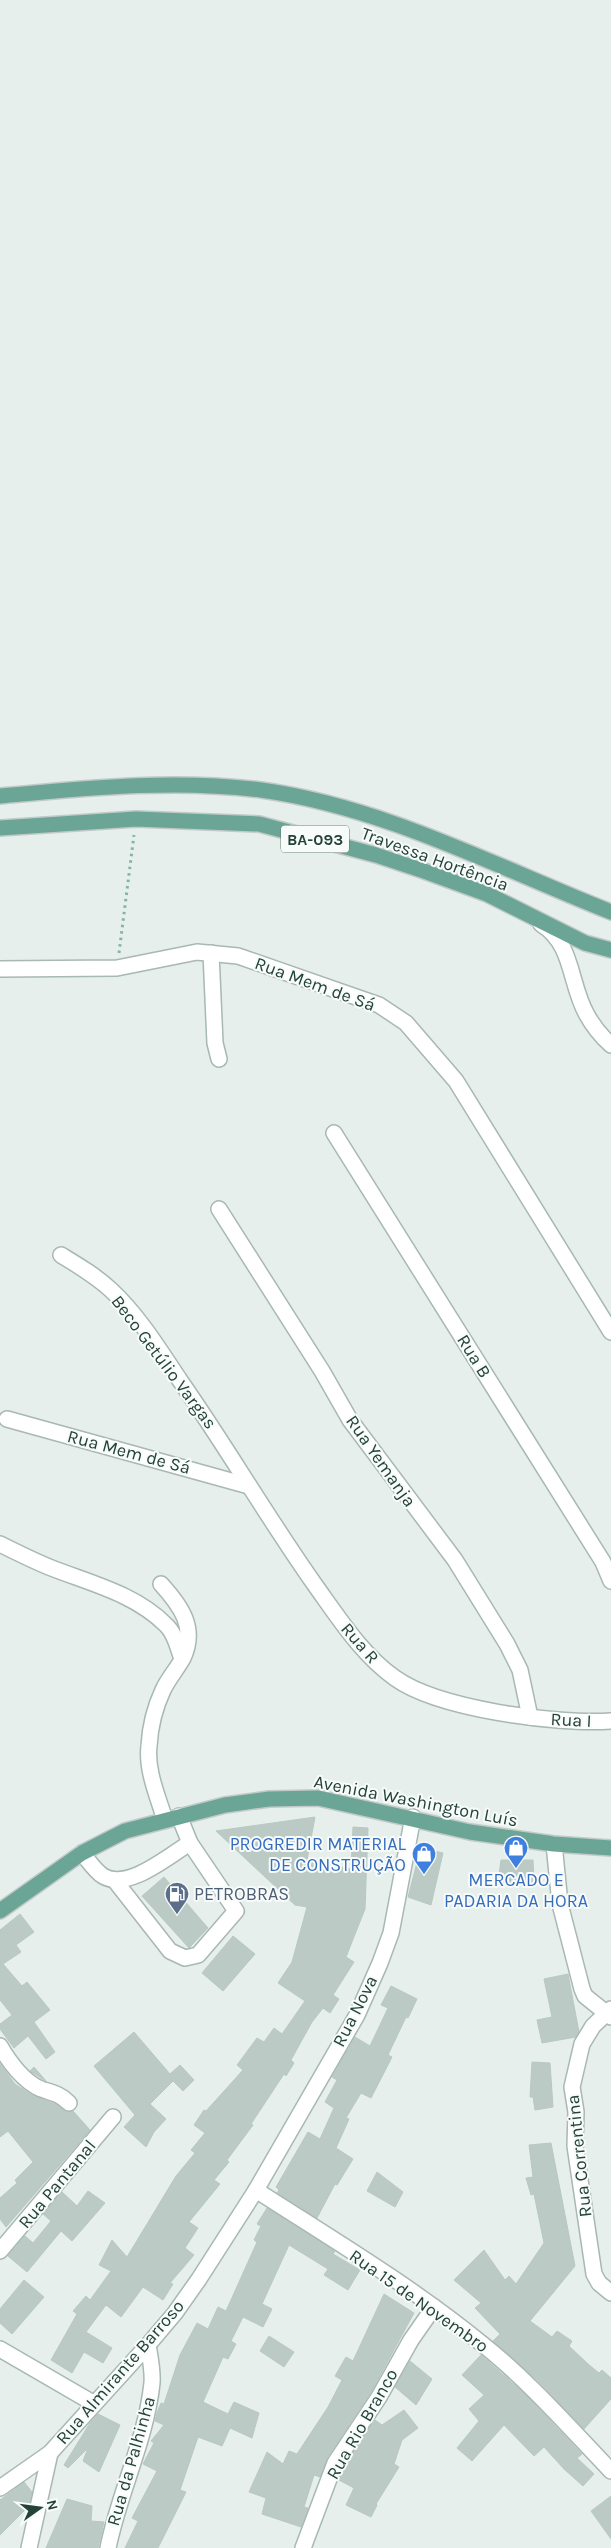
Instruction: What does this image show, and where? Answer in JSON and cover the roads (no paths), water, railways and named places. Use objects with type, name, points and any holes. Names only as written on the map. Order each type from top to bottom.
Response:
[{"type":"main road","name":"Travessa Hortência","points":[[0,796],[151,785],[215,785],[262,790],[309,799],[379,819],[445,843],[611,912]]},
{"type":"main road","name":"Travessa Hortência","points":[[0,828],[136,819],[259,824],[376,855],[487,894],[585,943],[611,950]]},
{"type":"main road","name":"Avenida Washington Luís","points":[[0,1911],[82,1853],[124,1832],[225,1805],[269,1799],[318,1798],[413,1817],[470,1832],[554,1844],[611,1848]]},
{"type":"street","points":[[487,894],[543,925],[558,939],[565,950],[586,1014],[611,1045]]},
{"type":"street","name":"Rua Mem de Sá","points":[[0,969],[117,968],[170,956],[197,952],[211,953],[238,956],[378,1005],[406,1023],[456,1081],[611,1332]]},
{"type":"street","points":[[211,953],[215,1044],[219,1059]]},
{"type":"street","name":"Rua B","points":[[334,1133],[603,1562],[611,1581]]},
{"type":"street","name":"Rua Yemanja","points":[[219,1209],[313,1356],[350,1420],[455,1560],[507,1644],[520,1670],[530,1717]]},
{"type":"street","name":"Beco Getúlio Vargas","points":[[61,1255],[92,1274],[130,1310],[218,1434],[249,1486]]},
{"type":"street","name":"Rua Mem de Sá","points":[[7,1419],[249,1486]]},
{"type":"street","name":"Rua R","points":[[249,1486],[278,1533],[341,1621],[376,1663],[388,1673],[419,1692],[448,1701],[530,1717]]},
{"type":"street","points":[[0,1544],[50,1567],[84,1578],[121,1595],[152,1613],[167,1625],[182,1659]]},
{"type":"street","points":[[82,1853],[102,1876],[116,1882],[170,1951],[185,1958],[198,1955],[236,1911],[172,1818],[149,1760],[149,1746],[162,1691],[182,1659],[189,1635],[188,1624],[175,1600],[161,1584]]},
{"type":"street","name":"Rua I","points":[[530,1717],[569,1722],[611,1722]]},
{"type":"street","name":"Rua Nova","points":[[256,2190],[357,2015],[380,1963],[391,1933],[413,1817]]},
{"type":"street","points":[[116,1882],[135,1877],[190,1843]]},
{"type":"street","points":[[554,1844],[560,1904],[582,1989],[585,1996],[609,2013]]},
{"type":"street","name":"Rua Correntina","points":[[605,2288],[594,2274],[575,2146],[576,2112],[572,2086],[582,2044],[609,2013]]},
{"type":"street","points":[[0,2046],[29,2081],[42,2089],[59,2094],[69,2103]]},
{"type":"street","name":"Rua Pantanal","points":[[0,2251],[113,2117]]},
{"type":"street","name":"Rua 15 de Novembro","points":[[256,2190],[434,2307],[482,2344],[534,2389],[611,2471]]},
{"type":"street","name":"Rua Almirante Barroso","points":[[0,2488],[50,2452],[148,2345],[175,2313],[199,2279],[256,2190]]},
{"type":"street","name":"Rua Rio Branco","points":[[302,2548],[335,2463],[379,2397],[411,2340],[434,2307]]},
{"type":"street","name":"Rua da Palhinha","points":[[108,2548],[114,2515],[131,2468],[150,2398],[152,2381],[148,2345]]},
{"type":"street","points":[[0,2349],[93,2403]]},
{"type":"street","points":[[29,2548],[50,2452]]},
{"type":"place","name":"MERCADO E PADARIA DA HORA","points":[[516,1869]]},
{"type":"place","name":"PROGREDIR MATERIAL DE CONSTRUÇÃO","points":[[424,1875]]},
{"type":"place","name":"PETROBRAS","points":[[177,1915]]}]
